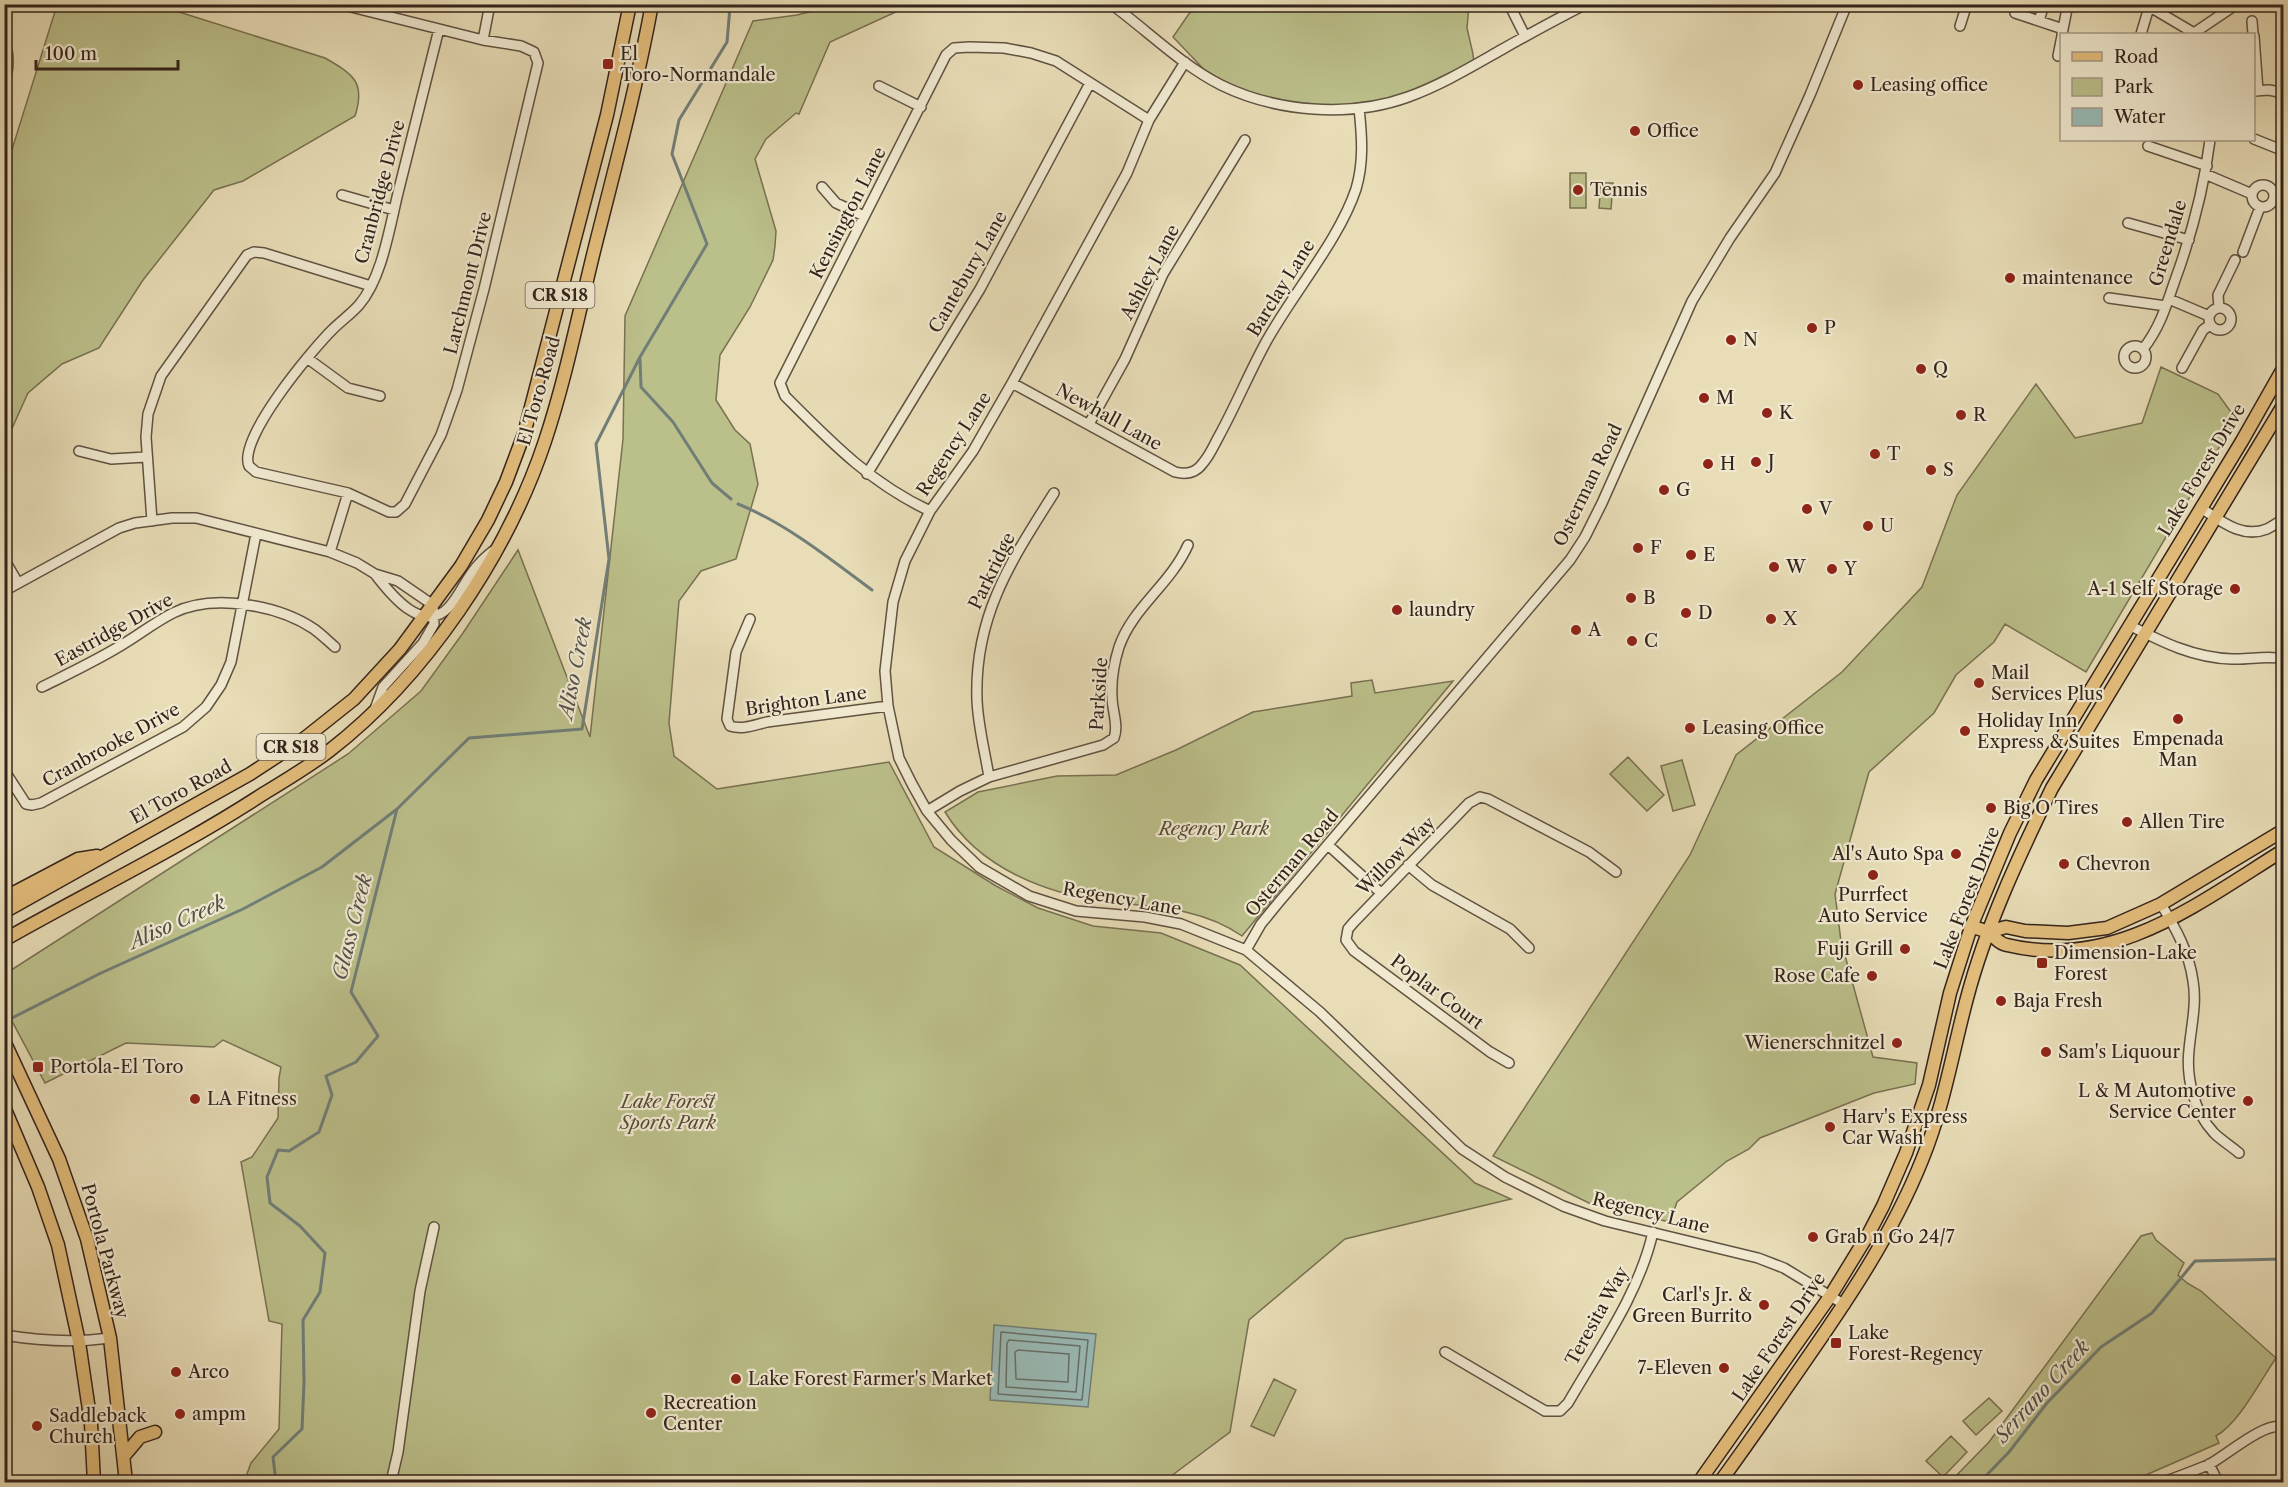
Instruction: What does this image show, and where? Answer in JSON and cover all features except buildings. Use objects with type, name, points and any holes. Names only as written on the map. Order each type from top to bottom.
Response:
[{"type":"main road","name":"El Toro Road","points":[[4,912],[250,774],[305,738],[354,699],[400,650],[431,612],[488,520],[506,482],[524,434],[607,115],[630,4]]},
{"type":"main road","name":"El Toro Road","points":[[4,940],[230,815],[329,751],[375,710],[423,659],[462,607],[513,520],[545,442],[620,148],[652,4]]},
{"type":"main road","name":"Lake Forest Drive","points":[[1699,1482],[1831,1295],[1869,1233],[1906,1153],[1929,1085],[1950,993],[1971,927],[2010,833],[2036,780],[2201,508],[2283,367]]},
{"type":"main road","name":"Lake Forest Drive","points":[[1720,1482],[1845,1305],[1884,1242],[1922,1160],[1946,1092],[1967,999],[1988,932],[2026,841],[2052,788],[2283,404]]},
{"type":"main road","points":[[1988,932],[2006,927],[2025,931],[2076,933],[2107,928],[2161,904],[2283,830]]},
{"type":"main road","points":[[1971,927],[1988,932],[2004,945],[2022,948],[2069,950],[2111,944],[2170,919],[2283,850]]},
{"type":"main road","points":[[4,898],[78,859],[107,854]]},
{"type":"main road","name":"Portola Parkway","points":[[5,1041],[70,1186],[87,1239],[110,1338],[126,1482]]},
{"type":"main road","points":[[4,1107],[49,1218],[79,1342],[91,1424],[94,1482]]},
{"type":"main road","points":[[124,1456],[140,1437],[155,1432]]},
{"type":"street","points":[[339,4],[483,40],[490,4]]},
{"type":"street","points":[[694,4],[758,6],[774,4]]},
{"type":"street","points":[[1111,4],[1185,62],[1222,86],[1273,102],[1319,109],[1359,108],[1397,100],[1427,89],[1586,4]]},
{"type":"street","points":[[1125,15],[1130,4]]},
{"type":"street","points":[[1509,4],[1525,36]]},
{"type":"street","name":"Osterman Road","points":[[1246,950],[1261,924],[1552,583],[1580,544],[1602,503],[1692,302],[1730,238],[1775,173],[1788,148],[1847,4]]},
{"type":"street","points":[[1960,26],[1967,4]]},
{"type":"street","points":[[2039,21],[2044,4]]},
{"type":"street","points":[[2015,13],[2039,21],[2062,33],[2068,4]]},
{"type":"street","points":[[2195,33],[2237,4]]},
{"type":"street","points":[[2141,33],[2148,5],[2192,33]]},
{"type":"street","points":[[2252,21],[2253,33]]},
{"type":"street","name":"Cranbridge Drive","points":[[348,493],[256,472],[249,466],[247,456],[261,419],[308,358],[359,304],[379,267],[439,29]]},
{"type":"street","name":"Larchmont Drive","points":[[348,493],[389,513],[396,512],[405,504],[441,435],[457,390],[526,120],[538,63],[534,52],[521,46],[483,40]]},
{"type":"street","points":[[2058,56],[2060,44]]},
{"type":"street","name":"Kensington Lane","points":[[867,474],[844,455],[785,396],[780,387],[781,380],[946,55],[954,48],[969,46],[1004,48],[1031,53],[1056,61],[1090,82]]},
{"type":"street","name":"Regency Lane","points":[[1185,62],[1149,120],[1127,174],[1012,383],[973,451],[930,511],[905,561],[893,602],[885,671],[888,706],[899,758],[927,811],[951,840],[979,867],[1029,896],[1076,911],[1145,917],[1181,924],[1246,950],[1320,1012],[1462,1149],[1505,1177],[1563,1206],[1605,1221],[1758,1258],[1784,1268],[1845,1305]]},
{"type":"street","points":[[2255,72],[2256,91],[2270,90],[2283,93]]},
{"type":"street","points":[[1090,82],[1149,120]]},
{"type":"street","name":"Cantebury Lane","points":[[867,474],[980,289],[1090,82]]},
{"type":"street","points":[[879,86],[921,107]]},
{"type":"street","name":"Barclay Lane","points":[[1191,473],[1206,460],[1266,342],[1346,212],[1361,172],[1363,146],[1359,108]]},
{"type":"street","name":"Ashley Lane","points":[[1089,424],[1125,359],[1163,274],[1245,140]]},
{"type":"street","points":[[2255,140],[2283,152]]},
{"type":"street","name":"Greendale","points":[[2143,349],[2159,325],[2189,240],[2206,170],[2210,141]]},
{"type":"street","points":[[2148,146],[2206,170],[2252,194]]},
{"type":"street","points":[[2260,186],[2267,186],[2272,191],[2272,202],[2266,207],[2260,207],[2253,201],[2252,194],[2260,186]]},
{"type":"street","points":[[822,187],[836,203],[864,216]]},
{"type":"street","points":[[342,195],[394,210]]},
{"type":"street","points":[[2242,252],[2260,207]]},
{"type":"street","points":[[2128,223],[2189,240]]},
{"type":"street","points":[[152,521],[146,457],[148,414],[161,376],[247,255],[254,252],[264,253],[370,286]]},
{"type":"street","points":[[2219,308],[2218,295],[2235,260]]},
{"type":"street","points":[[2109,298],[2167,302],[2210,320],[2220,330],[2229,324],[2229,313],[2219,308],[2212,311],[2210,320],[2182,368]]},
{"type":"street","points":[[308,358],[348,388],[380,396]]},
{"type":"street","name":"Newhall Lane","points":[[1012,383],[1175,472],[1191,473]]},
{"type":"street","points":[[79,451],[111,459],[146,457]]},
{"type":"street","points":[[867,474],[930,511]]},
{"type":"street","points":[[330,552],[348,493]]},
{"type":"street","name":"Parkridge","points":[[989,777],[977,701],[978,663],[984,626],[1011,561],[1054,493]]},
{"type":"street","points":[[2201,508],[2233,528],[2252,532],[2268,528],[2283,519]]},
{"type":"street","points":[[4,591],[119,528],[172,518],[196,518],[330,552],[357,563],[375,574],[398,581],[437,616],[449,607],[478,564],[496,548]]},
{"type":"street","name":"Cranbrooke Drive","points":[[4,770],[26,804],[41,803],[183,727],[206,707],[231,662],[256,534]]},
{"type":"street","name":"Parkside","points":[[927,811],[989,777],[1103,745],[1114,738],[1116,728],[1112,691],[1119,647],[1135,616],[1175,570],[1188,545]]},
{"type":"street","points":[[4,559],[18,584]]},
{"type":"street","points":[[375,574],[390,593],[420,616],[431,612]]},
{"type":"street","name":"Eastridge Drive","points":[[42,687],[115,649],[174,612],[207,604],[225,602],[243,604],[289,616],[314,629],[335,647]]},
{"type":"street","name":"El Toro Road","points":[[375,710],[383,687],[423,643],[434,624],[431,612]]},
{"type":"street","name":"Brighton Lane","points":[[750,619],[736,652],[727,719],[730,726],[750,727],[767,722],[888,706]]},
{"type":"street","points":[[2129,625],[2190,653],[2214,658],[2283,659]]},
{"type":"street","name":"Willow Way","points":[[1348,944],[1346,940],[1348,929],[1381,892],[1470,803],[1480,797],[1488,799],[1589,852],[1616,872]]},
{"type":"street","points":[[1328,845],[1381,892]]},
{"type":"street","points":[[1408,865],[1432,885],[1510,929],[1529,948]]},
{"type":"street","points":[[2161,904],[2187,954],[2194,983],[2194,1008],[2188,1054],[2189,1074],[2194,1096],[2201,1114],[2213,1132],[2239,1153]]},
{"type":"street","name":"Poplar Court","points":[[1348,944],[1354,951],[1481,1045],[1509,1063]]},
{"type":"street","points":[[390,1482],[398,1452],[420,1291],[434,1227]]},
{"type":"street","name":"Teresita Way","points":[[1445,1352],[1545,1412],[1560,1411],[1568,1403],[1629,1298],[1642,1269],[1653,1232]]},
{"type":"street","points":[[4,1335],[38,1340],[79,1342],[110,1338]]},
{"type":"street","points":[[2163,1482],[2209,1464],[2265,1430],[2278,1426],[2283,1427]]},
{"type":"street","points":[[2209,1464],[2218,1482]]},
{"type":"green space","points":[[57,5],[169,5],[176,11],[325,58],[350,74],[355,80],[359,95],[358,104],[355,116],[243,181],[214,190],[143,280],[99,348],[62,364],[28,393],[5,444],[5,172]]},
{"type":"green space","name":"Lake Forest Sports Park","points":[[837,5],[911,5],[830,42],[799,114],[796,113],[766,139],[755,159],[776,231],[773,260],[750,307],[720,355],[716,400],[735,430],[750,444],[758,484],[736,559],[701,571],[679,601],[669,723],[674,756],[717,789],[889,762],[934,847],[996,886],[1038,908],[1093,926],[1161,933],[1240,965],[1475,1183],[1511,1199],[1345,1239],[1249,1320],[1230,1432],[1163,1482],[244,1482],[251,1463],[279,1429],[282,1324],[269,1321],[241,1162],[252,1157],[278,1118],[281,1067],[223,1040],[214,1047],[126,1043],[45,1083],[5,1008],[5,974],[348,754],[421,691],[518,550],[590,737],[623,439],[625,316],[753,21],[797,15]]},
{"type":"green space","points":[[1195,5],[1469,5],[1467,28],[1474,65],[1376,105],[1291,106],[1215,81],[1173,37]]},
{"type":"green space","points":[[5,29],[14,61],[12,76],[5,92]]},
{"type":"green space","name":"Tennis","points":[[1570,173],[1586,173],[1586,208],[1570,208]]},
{"type":"green space","points":[[1601,183],[1613,183],[1611,209],[1599,208]]},
{"type":"green space","points":[[2161,367],[2218,394],[2236,419],[2086,672],[2005,624],[1994,642],[1956,675],[1934,713],[1869,772],[1835,894],[1841,941],[1873,1057],[1917,1063],[1915,1084],[1874,1093],[1760,1138],[1749,1149],[1727,1161],[1677,1202],[1670,1222],[1591,1204],[1493,1156],[1690,855],[1736,755],[1842,672],[1922,587],[1957,495],[2036,384],[2075,438],[2142,423]]},
{"type":"green space","name":"Regency Park","points":[[1372,680],[1375,693],[1453,681],[1242,936],[1211,920],[1178,910],[1085,898],[1038,885],[995,863],[976,849],[959,832],[945,812],[978,792],[1057,776],[1116,775],[1176,750],[1253,712],[1352,696],[1351,683]]},
{"type":"green space","points":[[1628,757],[1664,795],[1647,811],[1610,774]]},
{"type":"green space","points":[[1682,760],[1695,805],[1673,811],[1661,766]]},
{"type":"green space","points":[[2152,1233],[2156,1240],[2184,1263],[2178,1275],[2201,1291],[2276,1358],[2241,1411],[2225,1430],[2216,1436],[2219,1443],[2130,1482],[1950,1482],[1989,1442],[2141,1236]]},
{"type":"green space","points":[[1274,1379],[1296,1390],[1274,1436],[1251,1426]]},
{"type":"green space","points":[[1989,1398],[2002,1411],[1976,1435],[1963,1421]]},
{"type":"green space","points":[[1951,1436],[1967,1452],[1943,1477],[1926,1461]]},
{"type":"water","points":[[994,1325],[1096,1334],[1088,1407],[990,1400]]},
{"type":"waterway","name":"Aliso Creek","points":[[4,1022],[101,973],[243,909],[322,867],[397,809],[469,738],[582,729],[609,559],[596,444],[640,357],[707,244],[672,154],[679,120],[727,42],[730,7]]},
{"type":"waterway","points":[[640,359],[641,387],[673,422],[712,483],[731,499]]},
{"type":"waterway","points":[[738,504],[791,532],[872,590]]},
{"type":"waterway","name":"Glass Creek","points":[[276,1482],[273,1457],[302,1429],[303,1320],[320,1292],[325,1253],[300,1226],[270,1203],[267,1177],[278,1150],[289,1151],[319,1132],[332,1095],[326,1076],[356,1062],[378,1036],[351,992],[397,809]]},
{"type":"waterway","name":"Serrano Creek","points":[[1980,1482],[2009,1452],[2047,1403],[2101,1347],[2152,1313],[2195,1261],[2284,1259]]},
{"type":"place","name":"El Toro-Normandale","points":[[608,64]]},
{"type":"place","name":"Leasing office","points":[[1858,85]]},
{"type":"place","name":"Office","points":[[1635,131]]},
{"type":"place","name":"Tennis","points":[[1578,190]]},
{"type":"place","name":"maintenance","points":[[2010,278]]},
{"type":"place","name":"P","points":[[1812,328]]},
{"type":"place","name":"N","points":[[1731,340]]},
{"type":"place","name":"Q","points":[[1921,369]]},
{"type":"place","name":"M","points":[[1704,398]]},
{"type":"place","name":"K","points":[[1767,413]]},
{"type":"place","name":"R","points":[[1961,415]]},
{"type":"place","name":"T","points":[[1875,454]]},
{"type":"place","name":"J","points":[[1756,462]]},
{"type":"place","name":"H","points":[[1708,464]]},
{"type":"place","name":"S","points":[[1931,470]]},
{"type":"place","name":"G","points":[[1664,490]]},
{"type":"place","name":"V","points":[[1807,509]]},
{"type":"place","name":"U","points":[[1868,526]]},
{"type":"place","name":"F","points":[[1638,548]]},
{"type":"place","name":"E","points":[[1691,555]]},
{"type":"place","name":"W","points":[[1774,567]]},
{"type":"place","name":"Y","points":[[1832,569]]},
{"type":"place","name":"A-1 Self Storage","points":[[2235,589]]},
{"type":"place","name":"B","points":[[1631,598]]},
{"type":"place","name":"laundry","points":[[1397,610]]},
{"type":"place","name":"D","points":[[1686,613]]},
{"type":"place","name":"X","points":[[1771,619]]},
{"type":"place","name":"A","points":[[1576,630]]},
{"type":"place","name":"C","points":[[1632,641]]},
{"type":"place","name":"Mail Services Plus","points":[[1979,683]]},
{"type":"place","name":"Empenada Man","points":[[2178,719]]},
{"type":"place","name":"Leasing Office","points":[[1690,728]]},
{"type":"place","name":"Holiday Inn Express & Suites","points":[[1965,731]]},
{"type":"place","name":"Big O Tires","points":[[1991,808]]},
{"type":"place","name":"Allen Tire","points":[[2127,822]]},
{"type":"place","name":"Al's Auto Spa","points":[[1956,854]]},
{"type":"place","name":"Chevron","points":[[2064,864]]},
{"type":"place","name":"Purrfect Auto Service","points":[[1873,875]]},
{"type":"place","name":"Fuji Grill","points":[[1905,949]]},
{"type":"place","name":"Dimension-Lake Forest","points":[[2042,963]]},
{"type":"place","name":"Rose Cafe","points":[[1872,976]]},
{"type":"place","name":"Baja Fresh","points":[[2001,1001]]},
{"type":"place","name":"Wienerschnitzel","points":[[1897,1043]]},
{"type":"place","name":"Sam's Liquour","points":[[2046,1052]]},
{"type":"place","name":"Portola-El Toro","points":[[38,1067]]},
{"type":"place","name":"LA Fitness","points":[[195,1099]]},
{"type":"place","name":"L & M Automotive Service Center","points":[[2248,1101]]},
{"type":"place","name":"Harv's Express Car Wash","points":[[1830,1127]]},
{"type":"place","name":"Grab n Go 24/7","points":[[1813,1237]]},
{"type":"place","name":"Carl's Jr. & Green Burrito","points":[[1764,1305]]},
{"type":"place","name":"Lake Forest-Regency","points":[[1836,1343]]},
{"type":"place","name":"7-Eleven","points":[[1724,1368]]},
{"type":"place","name":"Arco","points":[[176,1372]]},
{"type":"place","name":"Lake Forest Farmer's Market","points":[[736,1379]]},
{"type":"place","name":"Recreation Center","points":[[651,1413]]},
{"type":"place","name":"ampm","points":[[180,1414]]},
{"type":"place","name":"Saddleback Church","points":[[37,1426]]}]
